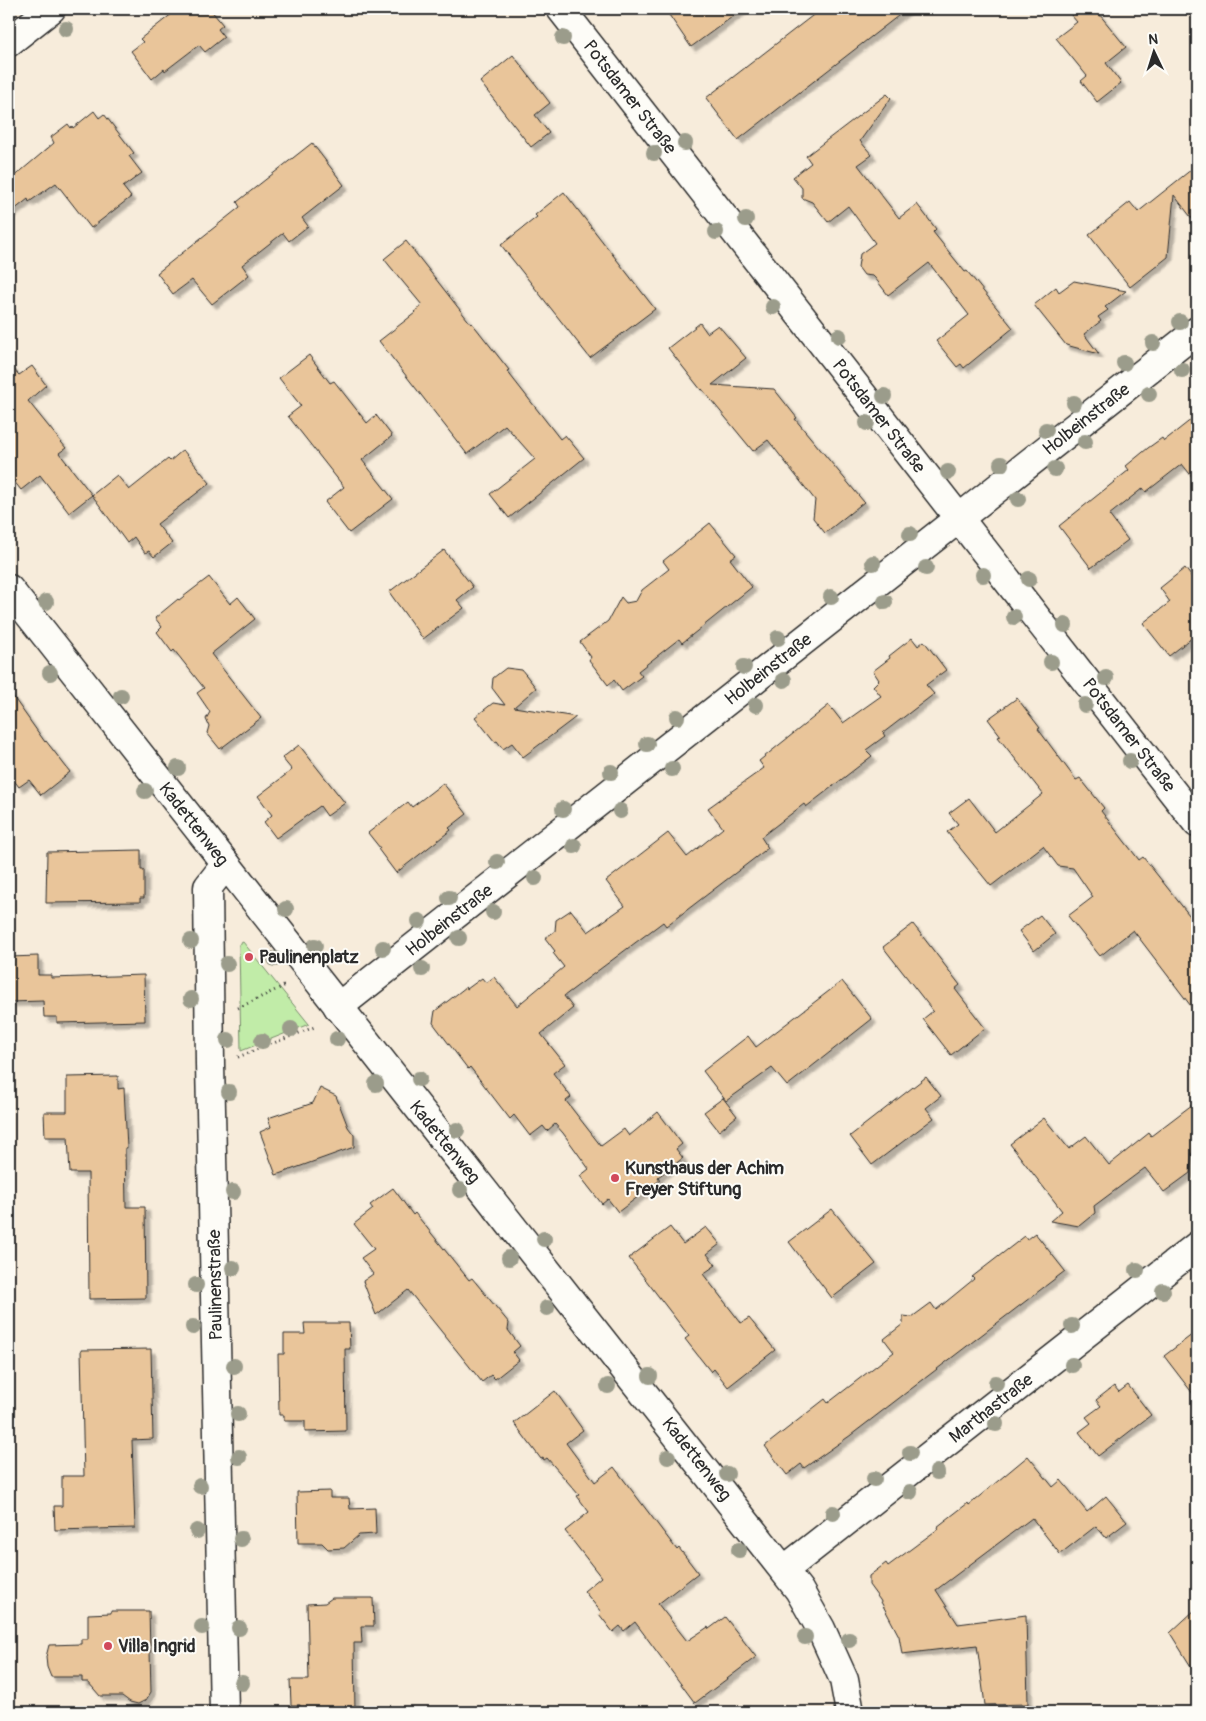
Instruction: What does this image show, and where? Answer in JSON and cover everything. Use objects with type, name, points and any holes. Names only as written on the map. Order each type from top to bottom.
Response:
[{"type":"street","points":[[9,42],[51,9]]},
{"type":"street","name":"Potsdamer Straße","points":[[561,9],[1197,822]]},
{"type":"street","name":"Holbeinstraße","points":[[338,1007],[1197,331]]},
{"type":"street","name":"Kadettenweg","points":[[9,589],[799,1590],[821,1629],[844,1680],[850,1712]]},
{"type":"street","name":"Paulinenstraße","points":[[224,1712],[208,887],[226,864]]},
{"type":"street","name":"Marthastraße","points":[[784,1570],[1197,1246]]},
{"type":"path","points":[[235,1009],[286,985]]},
{"type":"path","points":[[236,1058],[317,1026]]},
{"type":"green space","points":[[243,942],[309,1024],[241,1051],[239,944]]},
{"type":"building","points":[[178,9],[210,9],[223,25],[218,29],[224,37],[205,52],[199,45],[152,79],[131,51],[143,42],[140,39]]},
{"type":"building","points":[[665,9],[743,9],[691,47]]},
{"type":"building","points":[[821,9],[907,9],[738,140],[706,98]]},
{"type":"building","points":[[1066,9],[1095,9],[1126,47],[1106,63],[1121,83],[1097,102],[1081,81],[1087,76],[1056,38],[1077,22]]},
{"type":"building","points":[[513,55],[550,103],[535,115],[549,133],[531,147],[480,82]]},
{"type":"building","points":[[887,94],[891,98],[860,141],[872,155],[858,165],[899,218],[917,204],[936,229],[933,232],[1013,328],[964,368],[961,364],[957,367],[936,341],[969,315],[929,263],[888,295],[873,276],[864,275],[858,267],[860,254],[875,243],[848,206],[828,222],[812,202],[802,198],[802,188],[793,177],[811,163],[806,156]]},
{"type":"building","points":[[94,111],[99,118],[104,114],[134,153],[129,156],[142,173],[123,187],[131,197],[91,228],[56,183],[29,202],[28,199],[9,214],[9,180],[54,143],[51,137],[68,124],[73,128]]},
{"type":"building","points":[[312,143],[344,185],[302,218],[308,226],[289,241],[283,233],[242,265],[249,275],[212,304],[192,280],[173,294],[157,273],[240,207],[237,202]]},
{"type":"building","points":[[1197,165],[1197,225],[1174,195],[1168,257],[1130,287],[1089,235],[1130,202],[1138,212]]},
{"type":"building","points":[[564,192],[655,309],[590,358],[501,245],[537,217],[535,215]]},
{"type":"building","points":[[406,241],[509,370],[507,371],[560,439],[565,435],[584,458],[509,518],[490,494],[535,459],[505,425],[467,454],[379,341],[415,313],[422,305],[384,259]]},
{"type":"building","points":[[1074,281],[1126,291],[1105,307],[1108,310],[1098,317],[1101,321],[1084,334],[1099,354],[1066,345],[1034,305],[1056,287],[1059,292]]},
{"type":"building","points":[[700,323],[707,333],[718,325],[746,358],[712,385],[774,389],[797,418],[795,419],[864,502],[825,533],[813,518],[815,500],[768,440],[753,451],[668,348]]},
{"type":"building","points":[[309,355],[330,383],[334,381],[367,423],[376,415],[392,436],[362,460],[393,499],[349,533],[325,502],[344,487],[288,416],[301,406],[279,378]]},
{"type":"building","points":[[9,364],[19,375],[32,366],[46,385],[28,401],[66,448],[59,453],[92,495],[69,513],[40,475],[21,490],[9,475]]},
{"type":"building","points":[[1197,415],[1197,483],[1182,464],[1146,492],[1143,488],[1109,515],[1128,540],[1091,568],[1059,526],[1129,470],[1126,466],[1148,448],[1162,438],[1164,441]]},
{"type":"building","points":[[183,450],[210,483],[157,524],[172,543],[154,557],[149,551],[145,553],[134,537],[127,543],[92,495],[117,475],[129,490],[168,459],[170,461]]},
{"type":"building","points":[[710,523],[736,555],[730,559],[752,587],[682,643],[679,639],[638,671],[642,676],[622,691],[614,680],[608,685],[589,660],[591,657],[580,642],[608,621],[621,597],[626,603],[636,601],[642,590],[669,569],[663,561]]},
{"type":"building","points":[[444,550],[473,587],[457,600],[464,608],[423,639],[389,592]]},
{"type":"building","points":[[1185,568],[1197,584],[1197,634],[1169,656],[1143,623],[1170,602],[1160,588]]},
{"type":"building","points":[[209,577],[230,604],[238,597],[255,619],[211,654],[261,718],[220,749],[207,733],[209,726],[206,719],[210,712],[197,693],[204,688],[157,632],[162,627],[155,618]]},
{"type":"building","points":[[912,638],[918,646],[924,641],[946,670],[926,685],[934,694],[883,733],[885,736],[866,750],[872,756],[806,807],[804,804],[761,837],[768,848],[666,926],[663,922],[564,996],[573,1008],[541,1034],[565,1064],[553,1073],[571,1097],[566,1101],[601,1146],[624,1129],[629,1136],[658,1112],[682,1144],[676,1149],[683,1158],[658,1177],[660,1180],[618,1212],[608,1199],[602,1204],[580,1176],[589,1169],[563,1133],[555,1124],[547,1131],[543,1126],[530,1136],[514,1115],[510,1119],[433,1023],[435,1011],[466,987],[467,989],[482,978],[486,983],[494,977],[517,1006],[564,967],[553,953],[555,951],[545,938],[555,931],[556,920],[571,910],[588,932],[625,906],[606,881],[668,833],[687,857],[723,828],[708,808],[764,768],[759,761],[829,705],[843,723],[881,696],[873,686],[879,680],[873,671]]},
{"type":"building","points":[[506,668],[522,670],[536,688],[514,707],[576,717],[523,757],[512,743],[503,749],[475,717],[493,703],[505,705],[492,688],[493,678]]},
{"type":"building","points":[[9,691],[45,742],[70,772],[41,795],[29,780],[19,787],[9,774]]},
{"type":"building","points":[[1017,698],[1076,780],[1080,778],[1104,808],[1101,811],[1139,860],[1143,857],[1197,925],[1197,1014],[1133,930],[1100,956],[1068,916],[1093,897],[1073,868],[1058,866],[1043,846],[991,886],[947,832],[958,824],[949,813],[969,798],[995,832],[1043,794],[998,737],[1001,736],[988,719]]},
{"type":"building","points":[[299,745],[345,803],[327,816],[320,806],[276,838],[264,822],[272,815],[258,796],[292,770],[282,758]]},
{"type":"building","points":[[443,783],[467,814],[449,828],[451,830],[396,873],[368,833],[408,802],[412,807]]},
{"type":"building","points":[[141,850],[141,870],[144,870],[144,898],[140,898],[140,902],[46,903],[47,852]]},
{"type":"building","points":[[1040,915],[1055,934],[1034,951],[1019,931]]},
{"type":"building","points":[[913,924],[960,985],[955,989],[985,1028],[951,1055],[923,1019],[933,1011],[883,947]]},
{"type":"building","points":[[38,956],[38,975],[51,975],[51,978],[144,975],[145,1021],[57,1023],[57,1017],[44,1017],[43,1001],[9,1002],[9,957]]},
{"type":"building","points":[[842,981],[872,1019],[787,1086],[772,1068],[726,1101],[703,1071],[748,1036],[756,1047]]},
{"type":"building","points":[[118,1076],[118,1089],[124,1088],[127,1148],[125,1148],[126,1207],[145,1207],[146,1298],[89,1299],[88,1173],[70,1173],[68,1137],[45,1137],[44,1112],[67,1112],[67,1077]]},
{"type":"building","points":[[926,1077],[941,1096],[926,1108],[934,1118],[872,1165],[850,1136]]},
{"type":"building","points":[[320,1088],[336,1096],[348,1127],[354,1135],[354,1147],[276,1175],[260,1132],[271,1127],[268,1118],[313,1103]]},
{"type":"building","points":[[723,1098],[737,1116],[719,1131],[704,1112]]},
{"type":"building","points":[[1197,1101],[1197,1149],[1192,1153],[1190,1173],[1164,1192],[1145,1168],[1094,1206],[1095,1213],[1079,1226],[1050,1221],[1062,1211],[1010,1144],[1044,1118],[1069,1149],[1086,1136],[1109,1165],[1149,1133],[1151,1136]]},
{"type":"building","points":[[393,1188],[413,1215],[415,1213],[469,1280],[472,1278],[509,1323],[508,1330],[520,1346],[513,1352],[519,1360],[495,1379],[491,1375],[482,1382],[408,1290],[376,1315],[363,1281],[373,1274],[361,1258],[374,1249],[354,1224],[373,1209],[370,1205]]},
{"type":"building","points":[[832,1209],[876,1264],[832,1298],[789,1242]]},
{"type":"building","points":[[670,1227],[683,1244],[706,1227],[720,1244],[707,1254],[716,1265],[703,1274],[741,1323],[749,1318],[775,1350],[728,1387],[714,1369],[711,1372],[685,1339],[689,1336],[629,1258]]},
{"type":"building","points":[[1035,1233],[1065,1271],[851,1435],[804,1468],[801,1464],[787,1475],[765,1446],[825,1399],[828,1403],[894,1352],[884,1339],[903,1324],[903,1316],[912,1317],[931,1303],[936,1310],[974,1279],[972,1277],[1025,1236],[1027,1239]]},
{"type":"building","points":[[304,1323],[349,1323],[350,1349],[345,1349],[346,1431],[305,1432],[305,1421],[284,1421],[284,1415],[279,1415],[278,1354],[284,1354],[284,1334],[305,1334]]},
{"type":"building","points":[[1197,1331],[1197,1399],[1164,1356]]},
{"type":"building","points":[[151,1349],[153,1439],[132,1440],[135,1528],[55,1530],[54,1506],[62,1506],[62,1476],[84,1476],[81,1350]]},
{"type":"building","points":[[1128,1385],[1151,1415],[1098,1456],[1079,1432],[1091,1423],[1086,1417],[1101,1406],[1096,1400],[1114,1386],[1119,1392]]},
{"type":"building","points":[[555,1391],[583,1430],[566,1443],[595,1482],[614,1467],[677,1550],[679,1548],[698,1573],[658,1604],[687,1641],[708,1627],[709,1629],[725,1617],[756,1657],[695,1703],[635,1622],[624,1631],[620,1626],[613,1632],[599,1614],[601,1612],[584,1591],[601,1577],[565,1531],[589,1512],[577,1496],[579,1495],[547,1458],[541,1459],[514,1423]]},
{"type":"building","points":[[1028,1456],[1053,1487],[1061,1480],[1087,1512],[1106,1496],[1127,1522],[1106,1538],[1096,1526],[1060,1554],[1032,1518],[936,1590],[958,1624],[1026,1615],[1028,1704],[985,1705],[977,1645],[902,1654],[899,1636],[880,1600],[869,1585],[869,1576],[886,1563],[888,1566],[938,1529],[937,1527],[968,1503],[969,1505]]},
{"type":"building","points":[[330,1491],[330,1498],[349,1498],[350,1509],[375,1508],[376,1534],[359,1535],[344,1548],[328,1549],[322,1543],[298,1543],[297,1492]]},
{"type":"building","points":[[332,1598],[373,1598],[374,1626],[361,1626],[362,1643],[354,1643],[355,1712],[300,1712],[300,1705],[291,1705],[290,1680],[309,1680],[307,1604],[325,1603]]},
{"type":"building","points":[[1197,1608],[1197,1676],[1170,1633]]},
{"type":"building","name":"Villa Ingrid","points":[[111,1611],[149,1611],[151,1692],[146,1700],[138,1704],[130,1702],[122,1696],[100,1696],[88,1682],[82,1682],[82,1677],[51,1677],[47,1667],[46,1657],[49,1645],[81,1644],[81,1639],[88,1639],[88,1614],[111,1613]]},
{"type":"place","name":"Paulinenplatz","points":[[249,957]]},
{"type":"place","name":"Kunsthaus der Achim Freyer Stiftung","points":[[615,1178]]},
{"type":"place","name":"Villa Ingrid","points":[[108,1646]]}]
